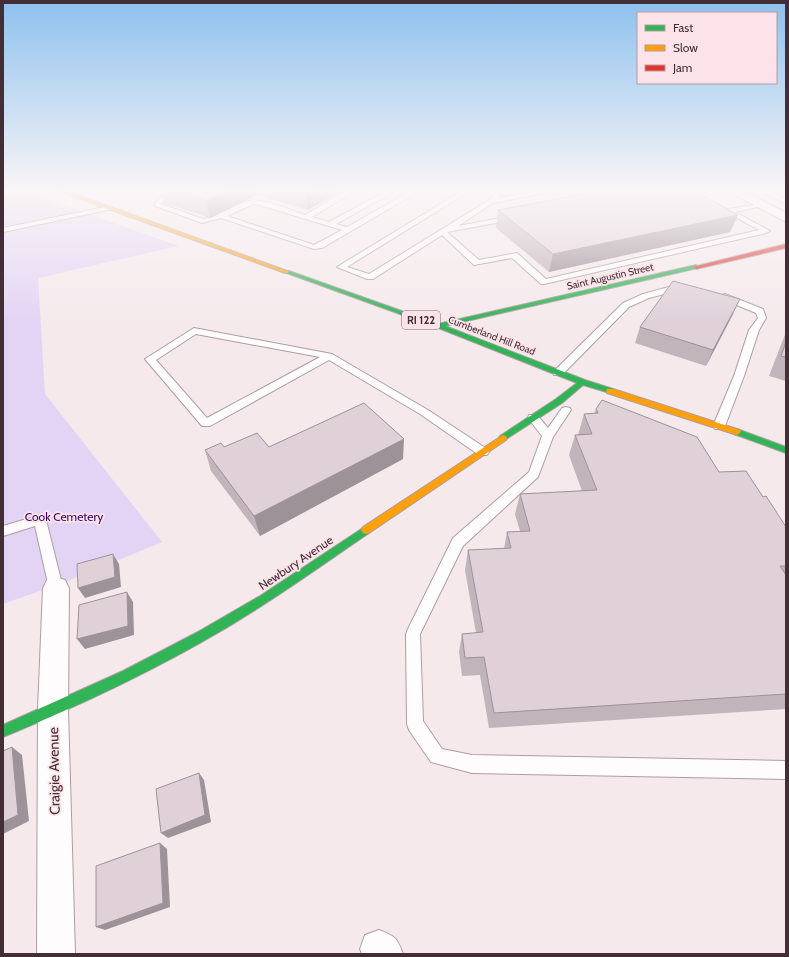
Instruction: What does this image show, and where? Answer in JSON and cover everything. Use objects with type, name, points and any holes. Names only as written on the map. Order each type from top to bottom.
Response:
[{"type":"street","name":"Cumberland Hill Road","points":[[181,234],[438,326],[582,382],[719,426],[786,450]]},
{"type":"street","name":"Saint Augustin Street","points":[[438,326],[786,246]]},
{"type":"street","name":"Newbury Avenue","points":[[3,731],[145,666],[201,637],[271,594],[559,401],[582,382]]},
{"type":"street","name":"Craigie Avenue","points":[[56,588],[53,709],[56,954]]},
{"type":"lane","points":[[274,234],[314,247],[319,246],[341,234]]},
{"type":"lane","points":[[397,234],[341,267],[370,278],[438,234]]},
{"type":"lane","points":[[445,234],[477,263],[514,255],[544,282],[754,234]]},
{"type":"lane","points":[[558,373],[626,305],[646,296],[687,287],[672,272]]},
{"type":"lane","points":[[715,294],[760,311],[762,318],[754,330],[739,376],[719,426]]},
{"type":"lane","points":[[328,356],[206,423],[150,359],[194,331],[328,356],[424,412],[483,452]]},
{"type":"lane","points":[[566,410],[548,436],[534,474],[458,542],[413,634],[415,724],[437,756],[472,764],[786,770]]},
{"type":"lane","points":[[533,418],[548,436]]},
{"type":"lane","points":[[3,531],[40,520],[56,588]]},
{"type":"green space","name":"Cook Cemetery","points":[[3,234],[144,234],[179,246],[38,278],[45,394],[162,542],[68,581],[3,604]]},
{"type":"building","points":[[528,234],[649,234],[553,254]]},
{"type":"building","points":[[673,281],[740,299],[713,350],[640,327]]},
{"type":"building","points":[[786,342],[786,357],[781,356]]},
{"type":"building","points":[[602,400],[697,437],[719,472],[746,471],[763,497],[766,496],[786,527],[786,566],[780,566],[786,575],[786,694],[494,713],[484,657],[465,658],[462,634],[483,632],[468,550],[511,548],[507,532],[530,531],[520,494],[597,490],[575,435],[592,434],[584,414],[598,413],[596,409]]},
{"type":"building","points":[[364,403],[404,439],[254,516],[205,450],[221,443],[224,447],[257,433],[269,447]]},
{"type":"building","points":[[113,554],[115,577],[78,588],[77,564]]},
{"type":"building","points":[[127,592],[128,626],[77,639],[79,605]]},
{"type":"building","points":[[12,747],[18,815],[3,822],[3,751]]},
{"type":"building","points":[[199,773],[205,815],[161,833],[156,789]]},
{"type":"building","points":[[160,843],[163,903],[96,927],[96,866]]},
{"type":"traffic: fast","points":[[438,326],[696,267]]},
{"type":"traffic: fast","points":[[287,272],[438,326],[582,382],[610,391]]},
{"type":"traffic: fast","points":[[503,438],[559,401],[582,382]]},
{"type":"traffic: fast","points":[[737,432],[786,450]]},
{"type":"traffic: fast","points":[[3,731],[127,675],[222,625],[305,572],[366,530]]},
{"type":"traffic: slow","points":[[180,234],[287,272]]},
{"type":"traffic: slow","points":[[610,391],[737,432]]},
{"type":"traffic: slow","points":[[366,530],[503,438]]},
{"type":"traffic: jam","points":[[696,267],[786,246]]}]
